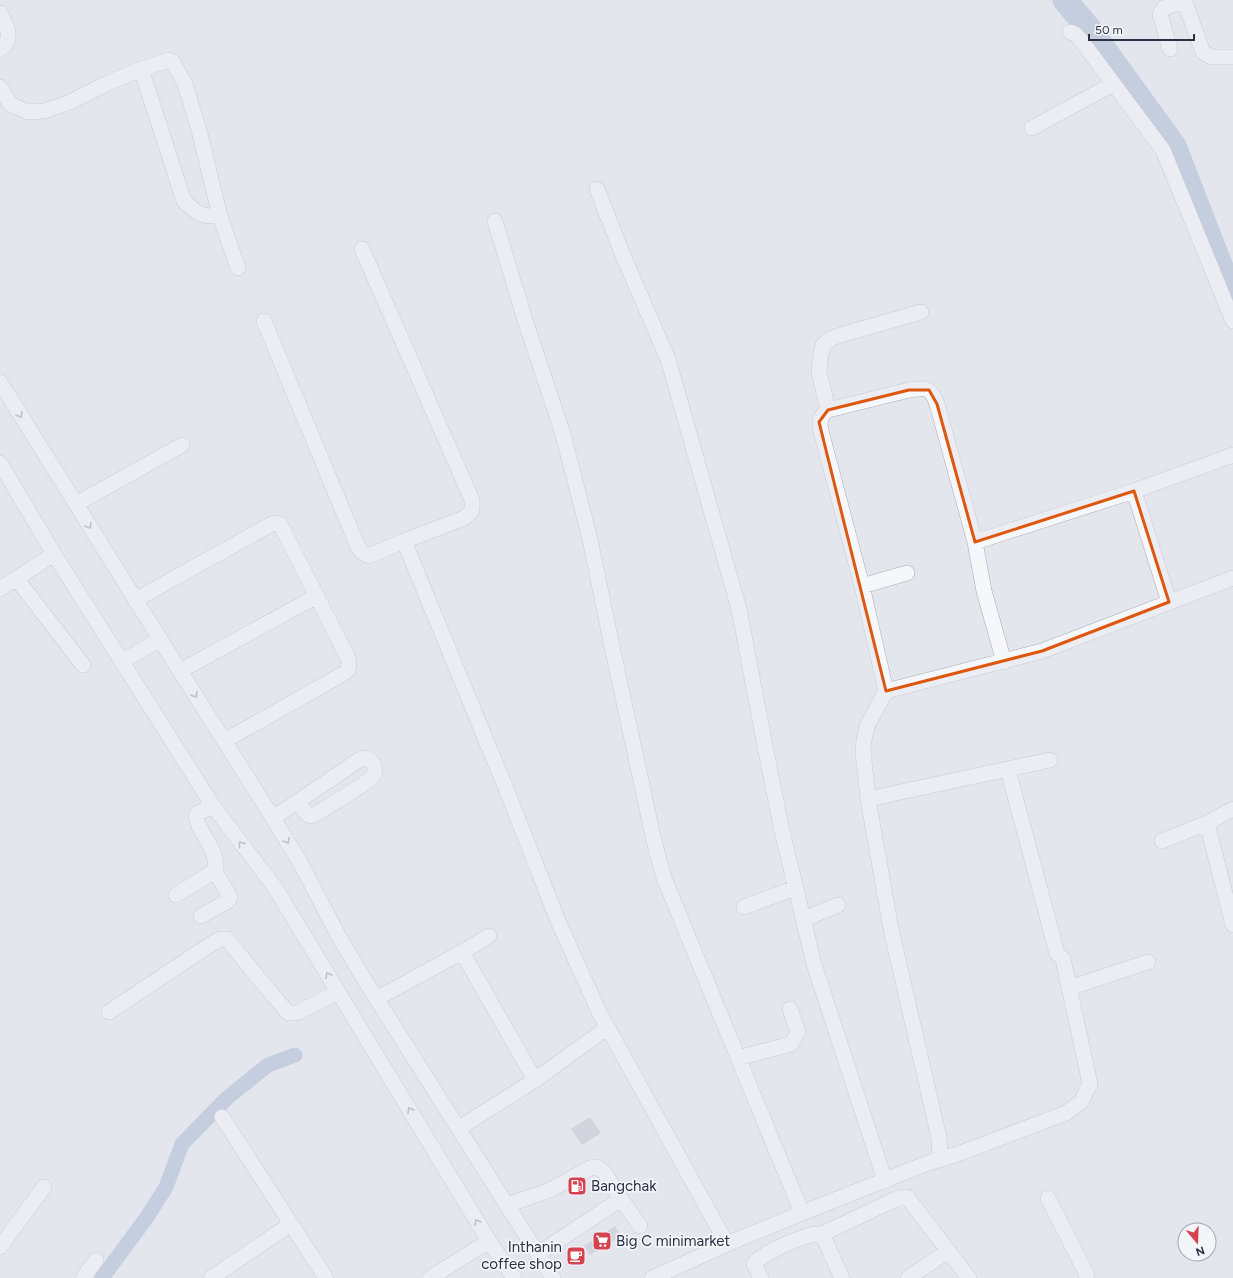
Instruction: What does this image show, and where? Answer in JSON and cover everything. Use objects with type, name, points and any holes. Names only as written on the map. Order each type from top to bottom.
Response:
[{"type":"street","points":[[1170,49],[1160,14],[1161,10],[1184,0],[1202,52],[1211,57],[1233,57]]},
{"type":"street","points":[[0,13],[9,32],[8,40],[0,49]]},
{"type":"street","points":[[1070,32],[1075,34],[1080,39],[1163,150],[1233,321]]},
{"type":"street","points":[[0,87],[10,104],[28,112],[44,111],[70,102],[108,83],[141,69],[168,60],[173,62],[185,84],[220,216],[238,268]]},
{"type":"street","points":[[141,69],[184,201],[194,212],[208,216],[220,216]]},
{"type":"street","points":[[1032,128],[1113,84]]},
{"type":"street","points":[[597,189],[624,258],[668,359],[740,609],[765,746],[795,888],[804,919],[814,964],[885,1181]]},
{"type":"street","points":[[495,221],[525,320],[562,431],[590,539],[654,841],[664,878],[802,1213]]},
{"type":"street","points":[[264,321],[358,547],[362,552],[369,556],[464,518],[472,512],[472,500],[362,249]]},
{"type":"street","points":[[828,410],[819,372],[822,345],[832,338],[921,312]]},
{"type":"street","points":[[0,382],[135,600],[273,818],[301,864],[338,935],[376,998],[552,1278]]},
{"type":"street","points":[[940,1160],[939,1138],[891,929],[868,799],[863,750],[864,740],[867,726],[886,691],[862,586],[820,431],[819,422],[822,415],[828,410],[908,390],[922,389],[929,390],[932,393],[937,404],[975,542],[984,591],[1004,662]]},
{"type":"street","points":[[76,504],[182,445]]},
{"type":"street","points":[[975,542],[1134,491],[1233,455]]},
{"type":"street","points":[[0,463],[54,554],[213,806],[274,886],[489,1241],[514,1278]]},
{"type":"street","points":[[1134,491],[1169,602]]},
{"type":"street","points":[[135,600],[268,526],[277,523],[280,524],[347,656],[349,661],[348,670],[224,741]]},
{"type":"street","points":[[404,541],[509,796],[558,921],[599,1012],[727,1244]]},
{"type":"street","points":[[0,589],[54,554]]},
{"type":"street","points":[[862,586],[907,573]]},
{"type":"street","points":[[16,578],[83,665]]},
{"type":"street","points":[[886,691],[1004,662],[1042,651],[1233,578]]},
{"type":"street","points":[[180,671],[316,596]]},
{"type":"street","points":[[122,662],[160,639]]},
{"type":"street","points":[[273,818],[297,802],[347,769],[359,759],[367,758],[374,764],[375,770],[372,777],[347,795],[314,815],[310,816],[306,813],[297,802]]},
{"type":"street","points":[[868,799],[1050,760]]},
{"type":"street","points":[[652,1278],[727,1244],[802,1213],[1066,1113],[1081,1102],[1090,1084],[1063,959],[1057,953],[1008,770]]},
{"type":"street","points":[[201,916],[228,900],[230,897],[215,871],[216,862],[213,851],[198,824],[196,816],[198,813],[213,806]]},
{"type":"street","points":[[1162,841],[1207,823],[1233,809]]},
{"type":"street","points":[[1207,823],[1233,925]]},
{"type":"street","points":[[176,895],[215,871]]},
{"type":"street","points":[[744,907],[795,888]]},
{"type":"street","points":[[804,919],[838,905]]},
{"type":"street","points":[[376,998],[489,936]]},
{"type":"street","points":[[109,1012],[211,944],[221,939],[227,939],[288,1013],[299,1012],[338,992]]},
{"type":"street","points":[[462,952],[535,1080]]},
{"type":"street","points":[[1069,988],[1148,962]]},
{"type":"street","points":[[738,1058],[791,1044],[798,1032],[790,1009]]},
{"type":"street","points":[[459,1128],[535,1080],[607,1028]]},
{"type":"street","points":[[222,1117],[326,1278]]},
{"type":"street","points":[[507,1205],[550,1190],[590,1168],[597,1167],[604,1172],[620,1199],[640,1226]]},
{"type":"street","points":[[0,1247],[44,1187]]},
{"type":"street","points":[[761,1278],[754,1264],[756,1260],[764,1255],[800,1237],[818,1233],[822,1234],[891,1201],[906,1197],[970,1278]]},
{"type":"street","points":[[1048,1198],[1088,1278]]},
{"type":"street","points":[[538,1254],[620,1199]]},
{"type":"street","points":[[220,1275],[291,1224]]},
{"type":"street","points":[[822,1234],[842,1278]]},
{"type":"street","points":[[430,1278],[489,1241]]},
{"type":"street","points":[[908,1278],[948,1251]]},
{"type":"street","points":[[83,1278],[96,1260]]},
{"type":"highlighted area","points":[[909,390],[929,390],[937,404],[975,542],[1134,491],[1169,602],[1042,651],[886,691],[819,422],[828,410]]},
{"type":"building","points":[[590,1117],[601,1133],[582,1145],[571,1129]]},
{"type":"building","name":"Big C minimarket","points":[[615,1226],[621,1236],[590,1255],[584,1246]]},
{"type":"building","name":"Inthanin coffee shop","points":[[578,1248],[585,1258],[574,1265],[568,1255]]},
{"type":"waterway","points":[[1065,0],[1090,30],[1174,146],[1233,298]]},
{"type":"waterway","points":[[102,1278],[147,1217],[166,1187],[182,1144],[227,1098],[268,1065],[295,1055]]},
{"type":"place","name":"Bangchak","points":[[577,1186]]},
{"type":"place","name":"Big C minimarket","points":[[602,1241]]},
{"type":"place","name":"Inthanin coffee shop","points":[[576,1256]]}]
